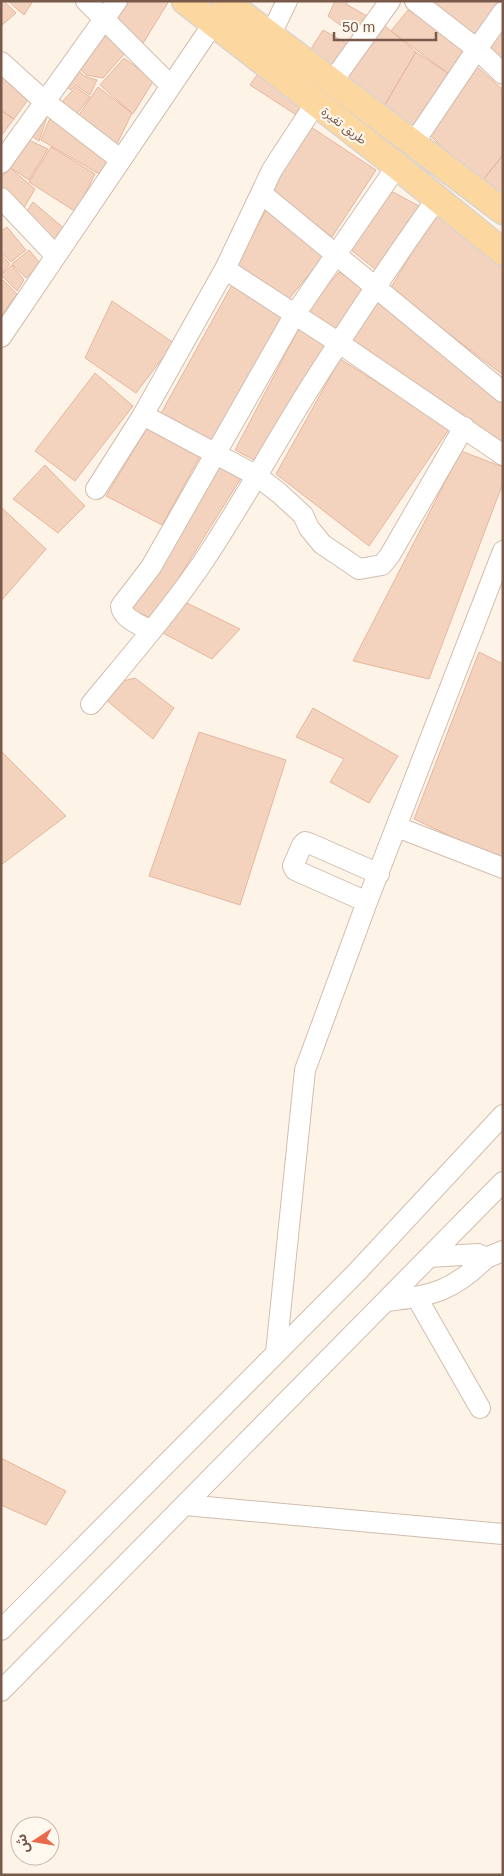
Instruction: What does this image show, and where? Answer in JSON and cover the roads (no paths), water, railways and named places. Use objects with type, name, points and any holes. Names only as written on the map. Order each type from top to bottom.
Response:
[{"type":"main road","name":"طريق تغيرة","points":[[185,1],[503,252]]},
{"type":"main road","points":[[226,1],[413,144],[503,210]]},
{"type":"street","points":[[86,1],[171,86]]},
{"type":"street","points":[[1,163],[117,1]]},
{"type":"street","points":[[270,36],[287,1]]},
{"type":"street","points":[[332,82],[390,1]]},
{"type":"street","points":[[415,1],[477,49],[503,74]]},
{"type":"street","points":[[413,144],[503,12]]},
{"type":"street","points":[[4,330],[213,24]]},
{"type":"street","points":[[1,62],[44,101],[121,160]]},
{"type":"street","points":[[96,489],[143,415],[225,269],[272,170],[315,104]]},
{"type":"street","points":[[151,631],[125,616],[121,606],[152,567],[295,314],[396,166]]},
{"type":"street","points":[[261,193],[336,254],[374,288],[503,392]]},
{"type":"street","points":[[1,198],[56,256]]},
{"type":"street","points":[[91,704],[151,631],[200,566],[317,376],[374,288],[436,200]]},
{"type":"street","points":[[225,269],[339,343],[503,455]]},
{"type":"street","points":[[143,415],[257,476],[303,515],[309,528],[322,544],[359,569],[382,565],[390,555],[464,428]]},
{"type":"street","points":[[276,1353],[305,1070],[367,902],[503,551]]},
{"type":"street","points":[[397,827],[503,868]]},
{"type":"street","points":[[367,902],[295,870],[294,862],[305,842],[379,874]]},
{"type":"street","points":[[1,1630],[356,1273],[503,1115]]},
{"type":"street","points":[[1,1691],[429,1257],[496,1197],[503,1182]]},
{"type":"street","points":[[429,1257],[494,1254]]},
{"type":"street","points":[[387,1301],[416,1298],[444,1289],[461,1280],[494,1254]]},
{"type":"street","points":[[416,1298],[480,1408]]},
{"type":"street","points":[[186,1505],[503,1534]]}]
